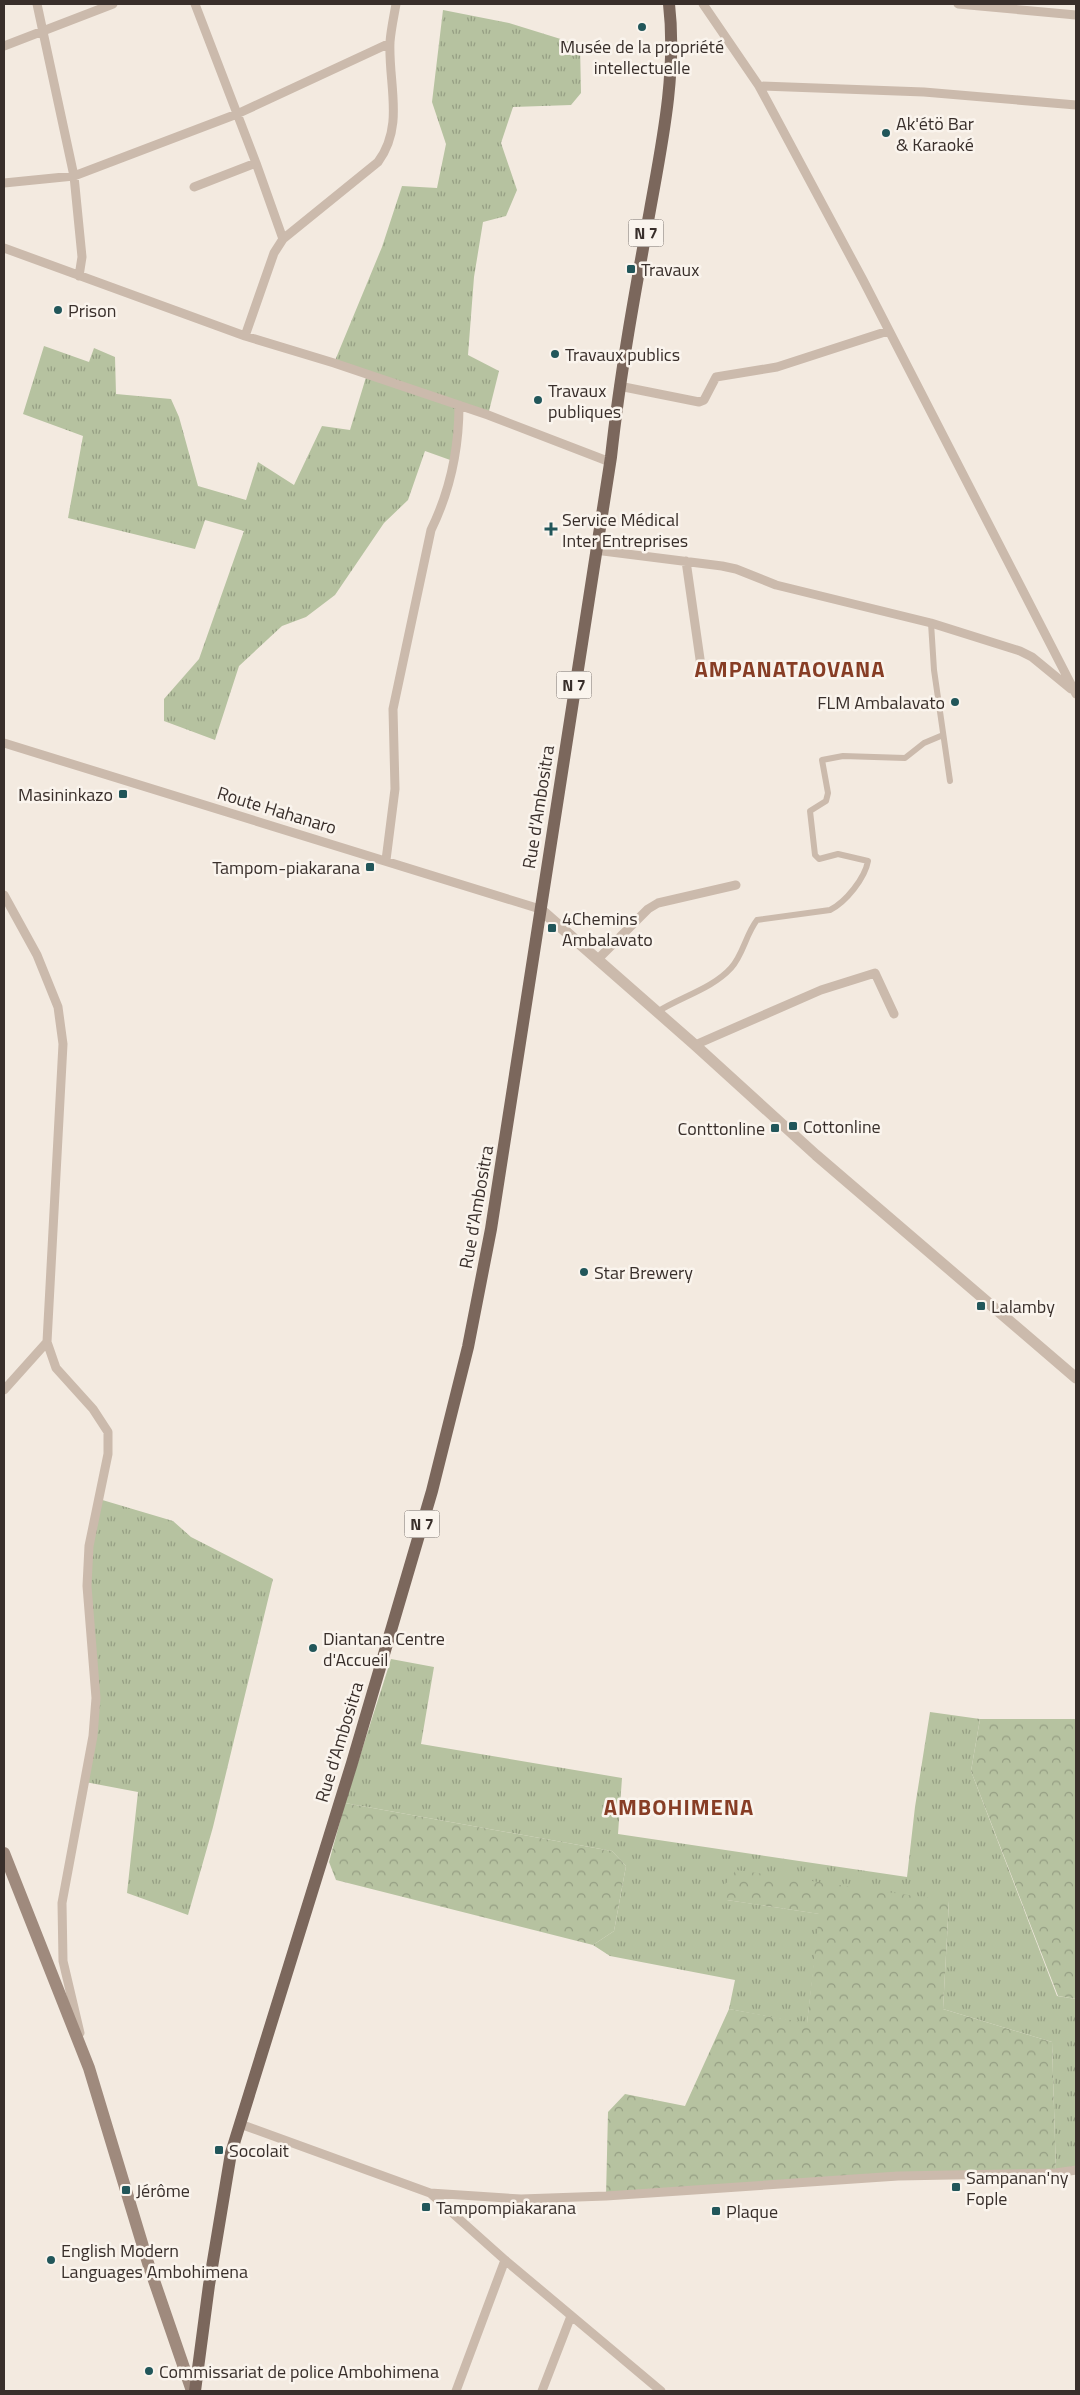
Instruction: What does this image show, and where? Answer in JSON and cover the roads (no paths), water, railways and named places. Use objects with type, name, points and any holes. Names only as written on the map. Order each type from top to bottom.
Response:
[{"type":"main road","name":"Rue d'Ambositra","points":[[194,2391],[225,2180],[231,2153],[374,1691],[432,1491],[468,1347],[492,1228],[610,462],[619,386],[662,143],[670,70],[669,4]]},
{"type":"main road","points":[[4,1853],[89,2068],[148,2262],[194,2391]]},
{"type":"street","points":[[37,4],[74,176],[82,257],[80,276]]},
{"type":"street","points":[[4,46],[113,4]]},
{"type":"street","points":[[195,4],[283,239]]},
{"type":"street","points":[[245,336],[274,253],[283,239],[378,162],[385,153],[394,121],[390,43],[396,4]]},
{"type":"street","points":[[703,4],[759,86],[863,280],[1076,693]]},
{"type":"street","points":[[958,4],[1076,15]]},
{"type":"street","points":[[4,183],[74,176],[236,114],[390,43]]},
{"type":"street","points":[[759,86],[924,92],[1076,105]]},
{"type":"street","points":[[194,187],[256,163]]},
{"type":"street","points":[[4,248],[245,336],[459,405],[610,462]]},
{"type":"street","points":[[619,386],[699,402],[704,400],[716,377],[777,367],[888,331]]},
{"type":"street","points":[[386,860],[395,789],[393,709],[431,530],[444,503],[459,435],[459,405]]},
{"type":"street","points":[[595,550],[736,569],[776,585],[931,623],[1020,651],[1032,657],[1076,693]]},
{"type":"street","points":[[686,561],[701,666]]},
{"type":"street","points":[[931,623],[934,670],[950,781]]},
{"type":"street","points":[[656,1013],[713,982],[732,968],[751,928],[757,920],[830,910],[840,905],[866,869],[868,861],[838,854],[819,859],[815,855],[810,811],[826,801],[828,793],[822,760],[843,756],[905,758],[924,743],[943,735]]},
{"type":"street","name":"Route Hahanaro","points":[[4,743],[540,909]]},
{"type":"street","points":[[597,960],[648,909],[658,903],[736,884]]},
{"type":"street","points":[[4,895],[37,955],[48,981],[58,1007],[63,1044],[46,1342],[56,1368],[93,1409],[108,1432],[108,1454],[89,1546],[88,1586],[96,1698],[93,1736],[62,1903],[63,1961],[89,2068]]},
{"type":"street","points":[[540,909],[656,1013],[695,1045],[816,1155],[1076,1378]]},
{"type":"street","points":[[695,1045],[821,990],[875,972],[894,1014]]},
{"type":"street","points":[[4,1390],[46,1342]]},
{"type":"street","points":[[240,2124],[430,2193],[521,2199],[597,2196],[898,2176],[1056,2173],[1076,2170]]},
{"type":"street","points":[[430,2193],[505,2260],[661,2391]]},
{"type":"street","points":[[456,2391],[505,2260]]},
{"type":"street","points":[[542,2391],[571,2316]]},
{"type":"place","name":"Musée de la propriété intellectuelle","points":[[642,27]]},
{"type":"place","name":"Ak'étö Bar & Karaoké","points":[[886,133]]},
{"type":"place","name":"Travaux","points":[[631,269]]},
{"type":"place","name":"Prison","points":[[58,310]]},
{"type":"place","name":"Travaux publics","points":[[555,354]]},
{"type":"place","name":"Travaux publiques","points":[[538,400]]},
{"type":"place","name":"Service Médical Inter Entreprises","points":[[551,529]]},
{"type":"place","name":"FLM Ambalavato","points":[[955,702]]},
{"type":"place","name":"Masininkazo","points":[[123,794]]},
{"type":"place","name":"Tampom-piakarana","points":[[370,867]]},
{"type":"place","name":"4Chemins Ambalavato","points":[[552,928]]},
{"type":"place","name":"Cottonline","points":[[793,1126]]},
{"type":"place","name":"Conttonline","points":[[775,1128]]},
{"type":"place","name":"Star Brewery","points":[[584,1272]]},
{"type":"place","name":"Lalamby","points":[[981,1306]]},
{"type":"place","name":"Diantana Centre d'Accueil","points":[[313,1648]]},
{"type":"place","name":"Socolait","points":[[219,2150]]},
{"type":"place","name":"Sampanan'ny Fople","points":[[956,2187]]},
{"type":"place","name":"Jérôme","points":[[126,2190]]},
{"type":"place","name":"Tampompiakarana","points":[[426,2207]]},
{"type":"place","name":"Plaque","points":[[716,2211]]},
{"type":"place","name":"English Modern Languages Ambohimena","points":[[51,2260]]},
{"type":"place","name":"Commissariat de police Ambohimena","points":[[149,2371]]},
{"type":"district","name":"AMPANATAOVANA","points":[[790,669]]},
{"type":"district","name":"AMBOHIMENA","points":[[679,1807]]}]
